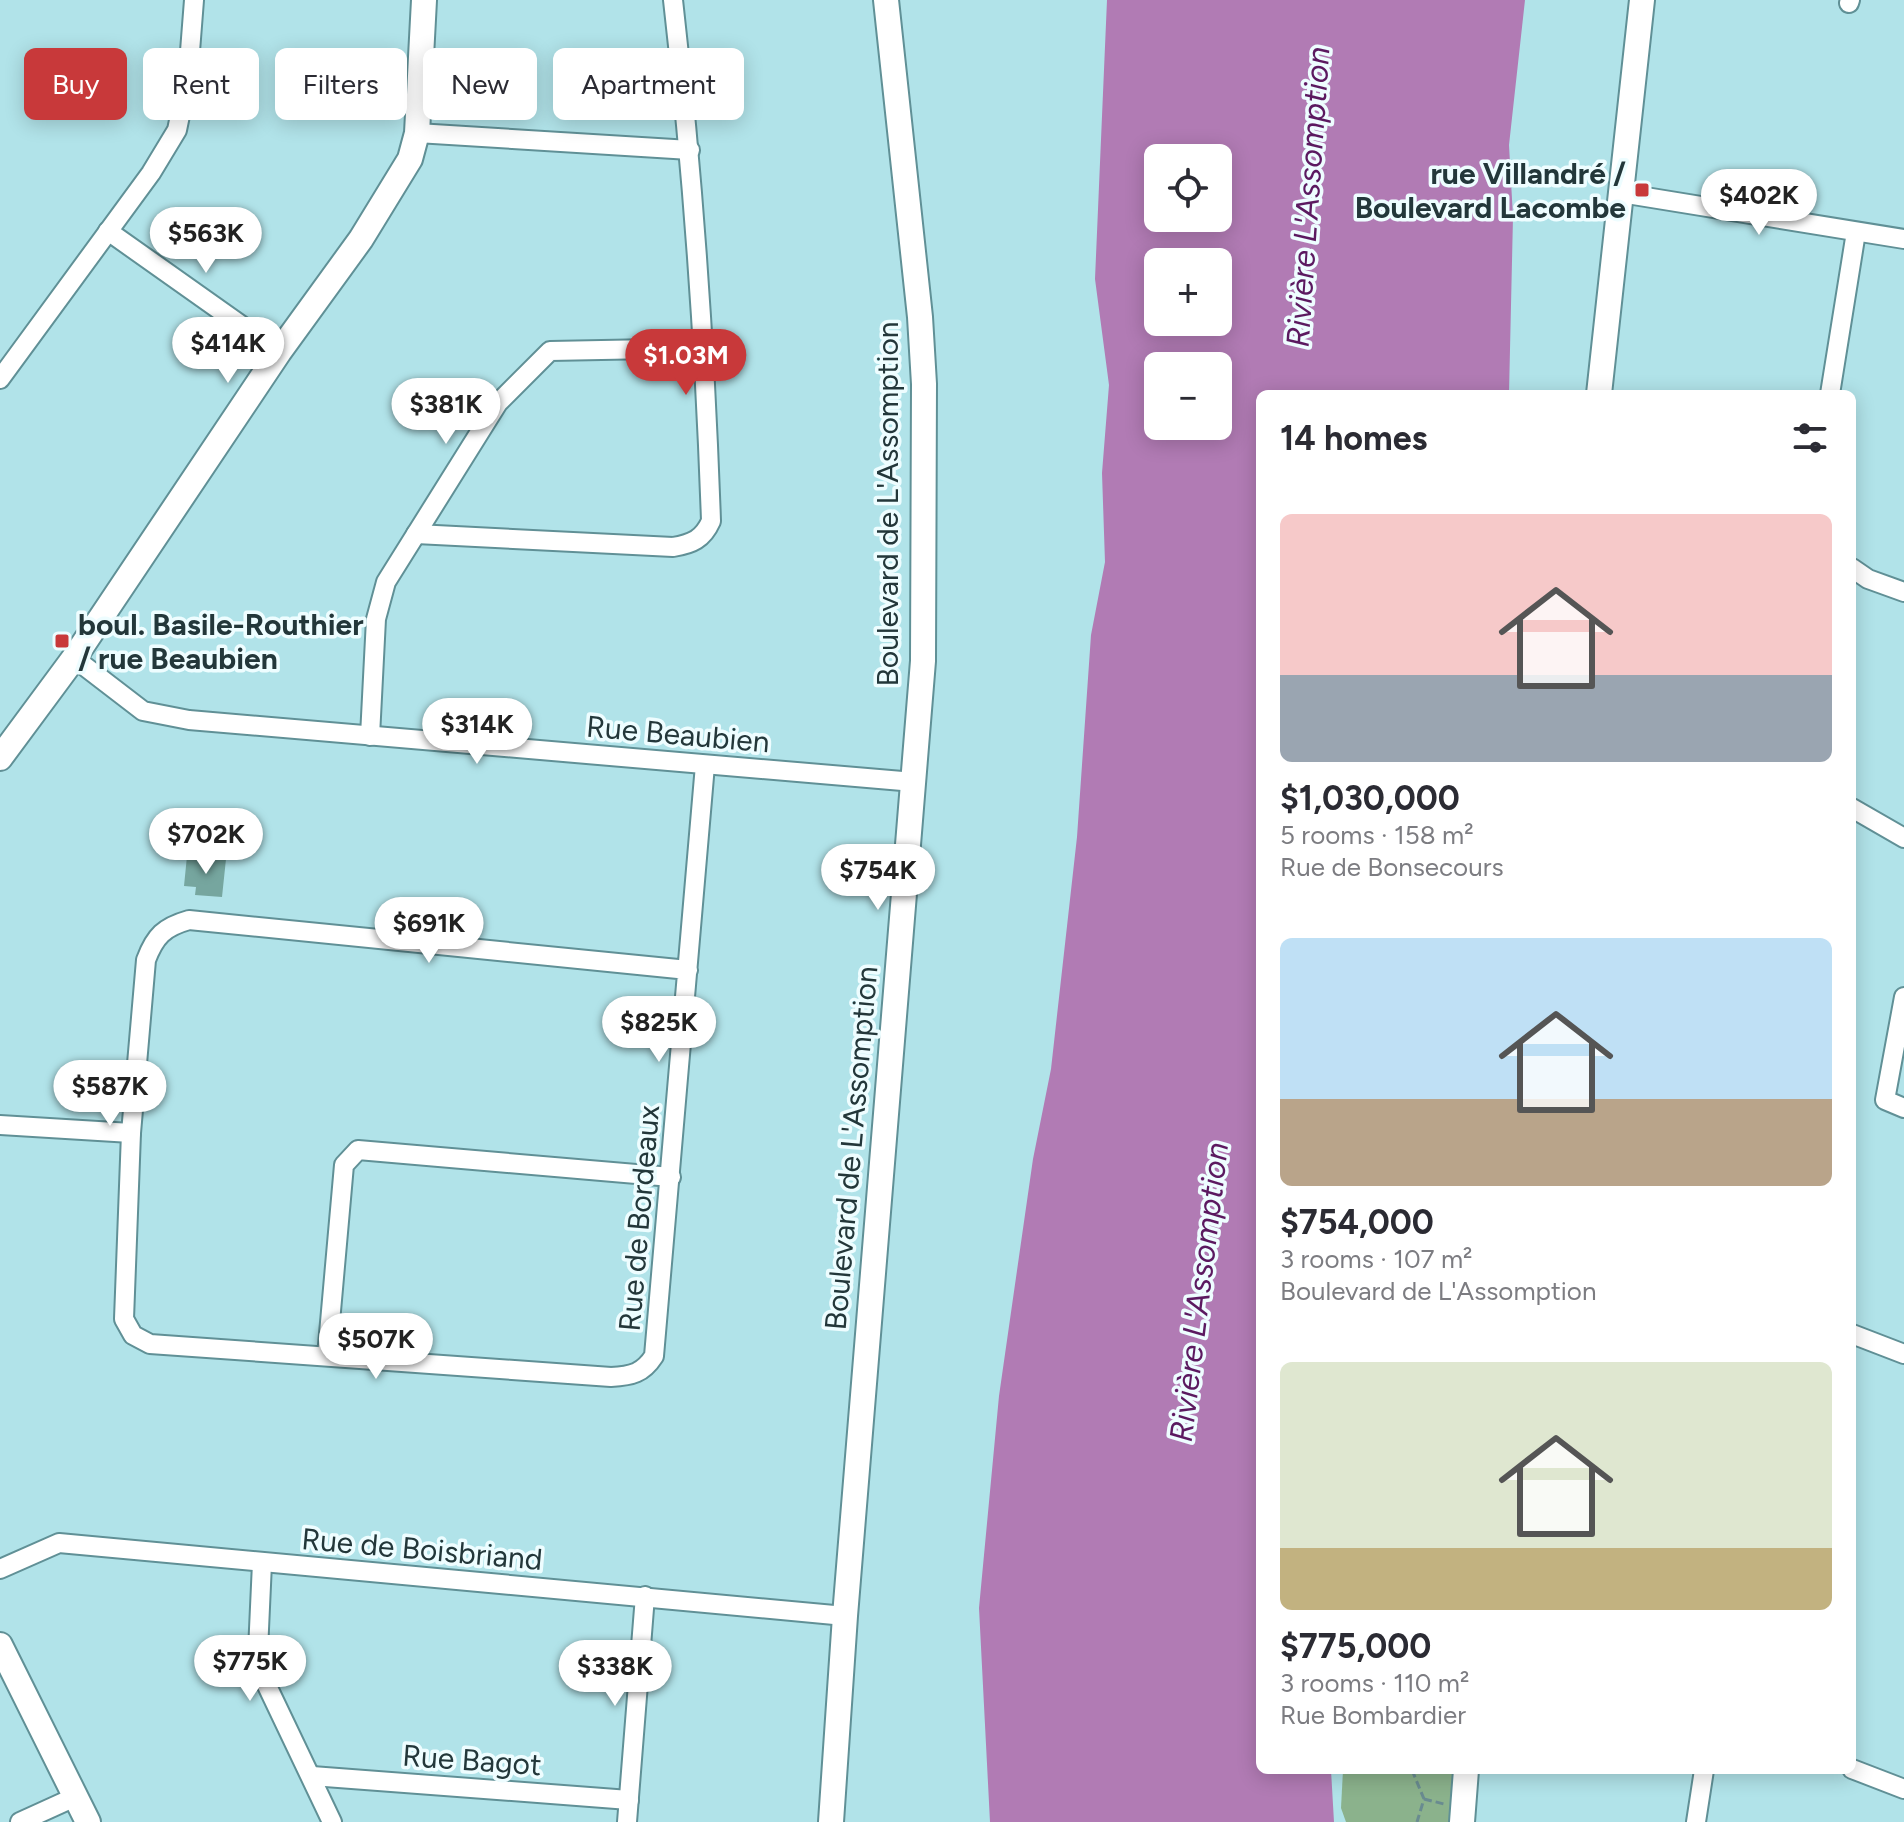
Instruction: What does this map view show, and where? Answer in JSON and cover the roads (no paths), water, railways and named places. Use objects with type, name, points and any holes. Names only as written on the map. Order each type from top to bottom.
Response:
[{"type":"street","points":[[0,379],[177,130],[188,77],[194,0]]},
{"type":"street","points":[[0,758],[74,658],[279,352],[381,209],[410,159],[417,133],[424,0]]},
{"type":"street","points":[[416,534],[689,545],[705,534],[711,521],[705,348],[690,150],[673,0]]},
{"type":"street","name":"Boulevard de L'Assomption","points":[[831,1822],[923,661],[924,384],[920,317],[886,0]]},
{"type":"street","points":[[1599,390],[1642,0]]},
{"type":"street","points":[[417,133],[690,150]]},
{"type":"street","points":[[1621,193],[1904,239]]},
{"type":"street","points":[[108,231],[279,352]]},
{"type":"street","points":[[1831,390],[1856,232]]},
{"type":"street","points":[[370,736],[376,619],[386,582],[498,403],[550,351],[705,348]]},
{"type":"street","points":[[1856,571],[1868,579],[1904,592]]},
{"type":"street","name":"Rue Beaubien","points":[[74,658],[143,711],[189,720],[914,782]]},
{"type":"street","name":"Rue de Bordeaux","points":[[327,1356],[630,1376],[646,1368],[654,1356],[705,765]]},
{"type":"street","points":[[1856,810],[1904,838]]},
{"type":"street","points":[[671,1177],[358,1150],[344,1165],[327,1356],[150,1344],[133,1335],[124,1319],[131,1133],[146,960],[154,940],[168,926],[189,920],[688,970]]},
{"type":"street","points":[[1904,997],[1885,1100],[1904,1108]]},
{"type":"street","points":[[0,1125],[131,1133]]},
{"type":"street","points":[[1856,1336],[1904,1354]]},
{"type":"street","name":"Rue de Boisbriand","points":[[0,1569],[59,1543],[845,1616]]},
{"type":"street","points":[[262,1563],[258,1651],[261,1673],[332,1822]]},
{"type":"street","points":[[627,1822],[645,1596]]},
{"type":"street","points":[[0,1645],[88,1822]]},
{"type":"street","points":[[1856,1771],[1904,1789]]},
{"type":"street","points":[[1462,1822],[1466,1774]]},
{"type":"street","points":[[1696,1822],[1703,1774]]},
{"type":"street","name":"Rue Bagot","points":[[312,1776],[629,1800]]},
{"type":"street","points":[[20,1822],[75,1797]]},
{"type":"water","name":"Rivière L'Assomption","points":[[1107,0],[1525,0],[1509,145],[1513,217],[1509,390],[1256,390],[1256,1774],[1331,1774],[1334,1822],[990,1822],[979,1608],[999,1396],[1033,1159],[1051,1069],[1077,837],[1091,635],[1105,562],[1102,473],[1109,385],[1095,279]]},
{"type":"place","name":"rue Villandré / Boulevard Lacombe","points":[[1642,190]]},
{"type":"place","name":"boul. Basile-Routhier / rue Beaubien","points":[[62,641]]}]
